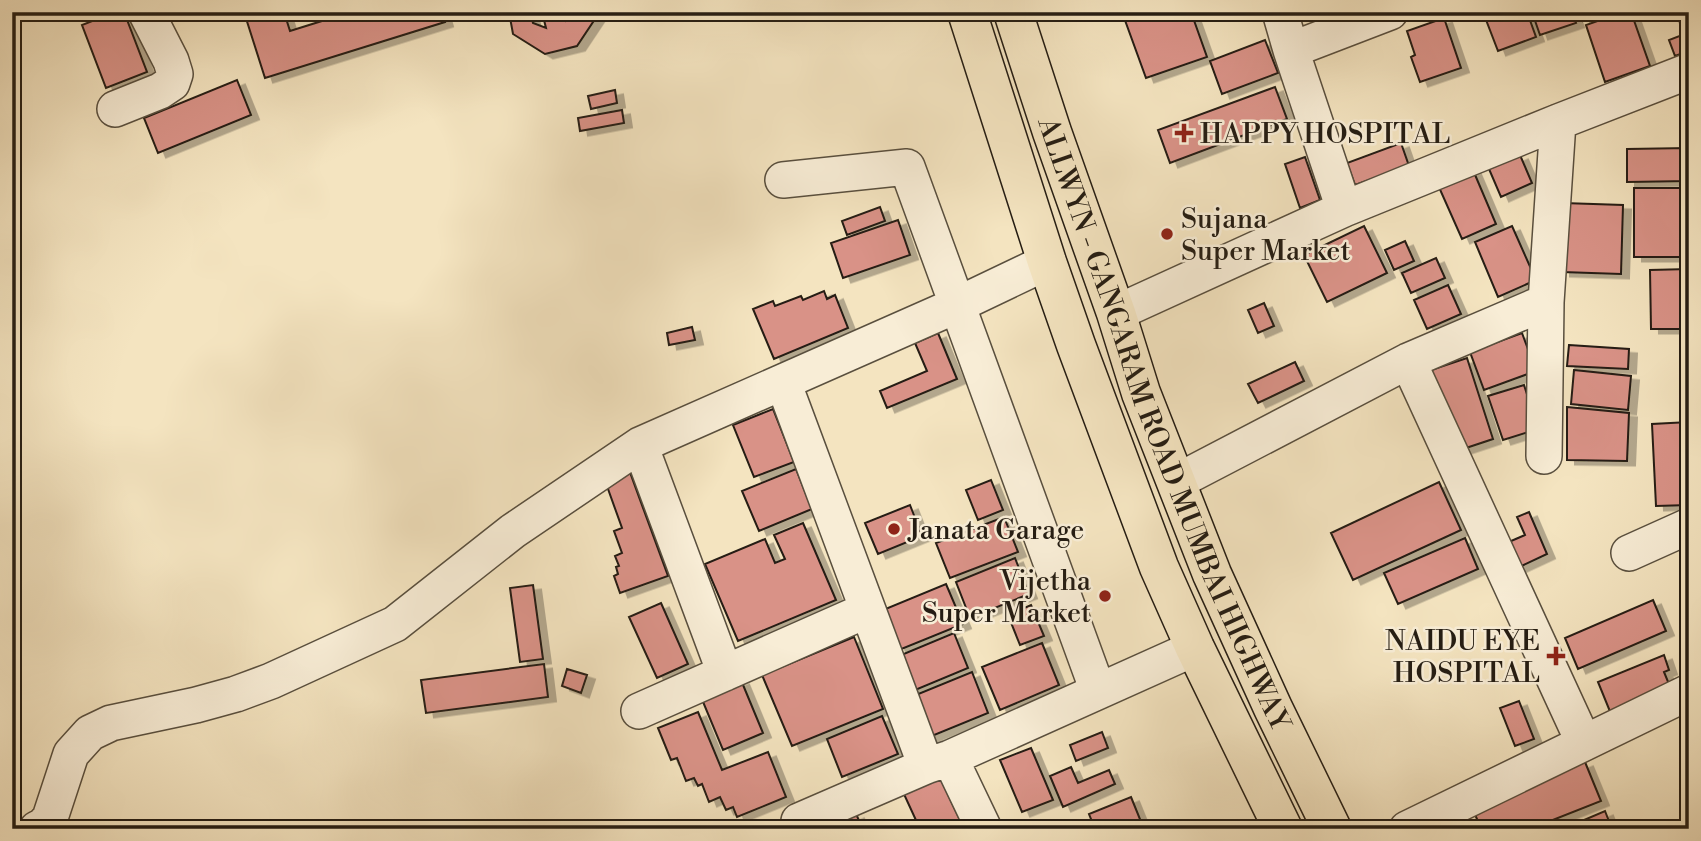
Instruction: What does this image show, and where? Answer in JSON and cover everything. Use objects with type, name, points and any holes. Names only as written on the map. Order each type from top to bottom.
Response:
[{"type":"highway","name":"ALLWYN - GANGARAM ROAD MUMBAI HIGHWAY","points":[[967,12],[1076,345],[1158,567],[1283,829]]},
{"type":"highway","name":"ALLWYN - GANGARAM ROAD MUMBAI HIGHWAY","points":[[1013,12],[1141,393],[1212,574],[1332,829]]},
{"type":"street","points":[[115,109],[160,91],[172,83],[175,74],[146,12]]},
{"type":"street","points":[[1280,12],[1344,209]]},
{"type":"street","points":[[1291,50],[1391,12]]},
{"type":"street","points":[[1116,313],[1344,209],[1689,71]]},
{"type":"street","points":[[1544,456],[1546,302],[1558,122]]},
{"type":"street","points":[[783,180],[907,167],[1098,691]]},
{"type":"street","points":[[37,829],[50,818],[71,754],[90,733],[111,723],[236,694],[271,681],[395,624],[513,531],[640,445],[1048,262]]},
{"type":"street","points":[[1176,482],[1408,361],[1546,302]]},
{"type":"street","points":[[1408,361],[1584,743]]},
{"type":"street","points":[[782,382],[867,610],[938,762],[984,829]]},
{"type":"street","points":[[640,445],[725,673]]},
{"type":"street","points":[[1629,553],[1689,526]]},
{"type":"street","points":[[639,711],[867,610]]},
{"type":"street","points":[[803,829],[799,821],[1195,648]]},
{"type":"street","points":[[1407,829],[1689,692]]},
{"type":"street","points":[[12,828],[20,829]]},
{"type":"building","points":[[115,12],[124,12],[147,72],[106,88],[82,25]]},
{"type":"building","points":[[244,12],[284,12],[290,31],[325,20],[322,12],[442,12],[445,22],[265,78]]},
{"type":"building","points":[[509,12],[530,12],[533,23],[546,28],[542,12],[564,12],[566,20],[571,12],[596,12],[597,16],[577,46],[545,54],[513,34]]},
{"type":"building","points":[[1122,12],[1191,12],[1207,57],[1146,78]]},
{"type":"building","points":[[1483,12],[1527,12],[1536,37],[1498,51]]},
{"type":"building","points":[[1532,12],[1572,12],[1576,23],[1540,35]]},
{"type":"building","points":[[1580,12],[1609,12],[1583,21]]},
{"type":"building","points":[[1623,12],[1631,12],[1650,66],[1605,82],[1586,25]]},
{"type":"building","points":[[1668,12],[1686,12],[1672,19]]},
{"type":"building","points":[[1444,18],[1461,68],[1420,82],[1411,57],[1415,55],[1407,31]]},
{"type":"building","points":[[1689,19],[1689,51],[1675,56],[1669,40],[1685,34],[1681,21]]},
{"type":"building","points":[[1265,40],[1278,73],[1222,94],[1210,61]]},
{"type":"building","points":[[237,80],[251,115],[158,153],[144,118]]},
{"type":"building","points":[[1275,87],[1287,119],[1170,163],[1158,130]]},
{"type":"building","points":[[615,90],[617,103],[591,109],[588,96]]},
{"type":"building","points":[[622,110],[624,123],[580,131],[578,118]]},
{"type":"building","points":[[1401,143],[1409,166],[1355,185],[1347,163]]},
{"type":"building","points":[[1689,148],[1689,181],[1627,182],[1627,149]]},
{"type":"building","points":[[1520,155],[1532,183],[1501,197],[1489,169]]},
{"type":"building","points":[[1305,157],[1320,200],[1300,208],[1285,164]]},
{"type":"building","points":[[1473,170],[1496,224],[1462,239],[1438,185]]},
{"type":"building","points":[[1634,188],[1689,188],[1689,257],[1634,257]]},
{"type":"building","points":[[1563,203],[1623,205],[1621,274],[1562,272]]},
{"type":"building","points":[[880,207],[885,221],[847,235],[842,221]]},
{"type":"building","points":[[898,220],[910,255],[843,278],[831,243]]},
{"type":"building","points":[[1364,226],[1387,273],[1327,302],[1304,255]]},
{"type":"building","points":[[1512,226],[1536,280],[1498,297],[1475,242]]},
{"type":"building","points":[[1405,241],[1414,261],[1394,270],[1385,250]]},
{"type":"building","points":[[1436,258],[1445,278],[1411,293],[1402,273]]},
{"type":"building","points":[[1689,269],[1689,329],[1651,329],[1650,270]]},
{"type":"building","points":[[1448,285],[1461,314],[1427,329],[1414,300]]},
{"type":"building","points":[[824,291],[827,299],[835,295],[848,328],[774,359],[753,309],[773,301],[775,306],[801,296],[803,300]]},
{"type":"building","points":[[1264,303],[1274,326],[1258,333],[1248,310]]},
{"type":"building","points":[[692,327],[695,340],[669,345],[667,333]]},
{"type":"building","points":[[938,333],[957,379],[887,408],[880,391],[927,371],[915,343]]},
{"type":"building","points":[[1522,333],[1536,371],[1484,390],[1470,352]]},
{"type":"building","points":[[1569,345],[1629,349],[1628,369],[1567,366]]},
{"type":"building","points":[[1467,358],[1493,439],[1454,452],[1428,371]]},
{"type":"building","points":[[1295,362],[1304,381],[1258,403],[1248,384]]},
{"type":"building","points":[[1574,370],[1631,376],[1628,410],[1571,404]]},
{"type":"building","points":[[1524,385],[1538,429],[1503,440],[1488,396]]},
{"type":"building","points":[[1567,407],[1629,413],[1627,461],[1567,460]]},
{"type":"building","points":[[773,409],[794,462],[754,477],[733,425]]},
{"type":"building","points":[[1689,422],[1689,505],[1656,506],[1652,424]]},
{"type":"building","points":[[628,467],[668,576],[620,593],[614,576],[618,574],[616,567],[619,566],[615,556],[622,553],[614,531],[622,528],[603,475]]},
{"type":"building","points":[[796,469],[812,509],[759,531],[742,491]]},
{"type":"building","points":[[991,480],[1003,510],[978,520],[966,490]]},
{"type":"building","points":[[1439,482],[1461,530],[1353,580],[1331,533]]},
{"type":"building","name":"Janata Garage","points":[[910,505],[922,536],[878,554],[865,523]]},
{"type":"building","points":[[1529,512],[1547,554],[1515,569],[1504,544],[1525,535],[1517,517]]},
{"type":"building","points":[[1004,517],[1018,552],[950,578],[936,543]]},
{"type":"building","points":[[803,523],[836,600],[738,641],[705,564],[765,539],[775,563],[785,559],[774,535]]},
{"type":"building","points":[[1465,538],[1478,569],[1398,604],[1384,573]]},
{"type":"building","points":[[1015,558],[1029,594],[970,618],[956,582]]},
{"type":"building","points":[[946,584],[963,624],[899,650],[883,610]]},
{"type":"building","points":[[533,585],[543,659],[520,662],[510,588]]},
{"type":"building","points":[[1653,600],[1666,631],[1578,669],[1565,638]]},
{"type":"building","points":[[661,603],[688,664],[657,678],[629,617]]},
{"type":"building","points":[[1031,605],[1044,636],[1020,645],[1008,615]]},
{"type":"building","points":[[954,633],[968,668],[908,693],[894,658]]},
{"type":"building","points":[[854,637],[883,709],[792,746],[762,675]]},
{"type":"building","points":[[1042,643],[1059,685],[1000,710],[982,667]]},
{"type":"building","points":[[1664,655],[1669,670],[1664,672],[1671,689],[1611,714],[1598,682]]},
{"type":"building","points":[[544,664],[548,697],[426,713],[421,680]]},
{"type":"building","points":[[567,669],[587,675],[581,693],[562,686]]},
{"type":"building","points":[[972,672],[988,713],[922,740],[906,699]]},
{"type":"building","points":[[741,680],[763,733],[723,750],[701,697]]},
{"type":"building","points":[[1519,701],[1534,739],[1515,746],[1500,708]]},
{"type":"building","points":[[698,712],[722,770],[768,752],[786,797],[737,817],[733,807],[726,810],[720,797],[709,802],[702,784],[698,786],[694,778],[686,781],[677,758],[671,760],[658,728]]},
{"type":"building","points":[[882,716],[898,754],[842,777],[827,739]]},
{"type":"building","points":[[1102,732],[1108,748],[1076,761],[1070,745]]},
{"type":"building","points":[[1031,748],[1053,800],[1022,812],[1000,760]]},
{"type":"building","points":[[1585,762],[1601,801],[1530,829],[1481,829],[1472,807]]},
{"type":"building","points":[[1071,767],[1078,783],[1109,770],[1115,784],[1063,807],[1050,776]]},
{"type":"building","points":[[939,775],[961,822],[945,829],[920,829],[903,792]]},
{"type":"building","points":[[1131,797],[1144,829],[1095,829],[1089,814]]},
{"type":"building","points":[[1605,811],[1612,829],[1563,829]]},
{"type":"building","points":[[856,814],[863,829],[826,829]]},
{"type":"place","name":"HAPPY HOSPITAL","points":[[1184,133]]},
{"type":"place","name":"Sujana Super Market","points":[[1167,234]]},
{"type":"place","name":"Janata Garage","points":[[894,529]]},
{"type":"place","name":"Vijetha Super Market","points":[[1105,596]]},
{"type":"place","name":"NAIDU EYE HOSPITAL","points":[[1556,656]]}]
